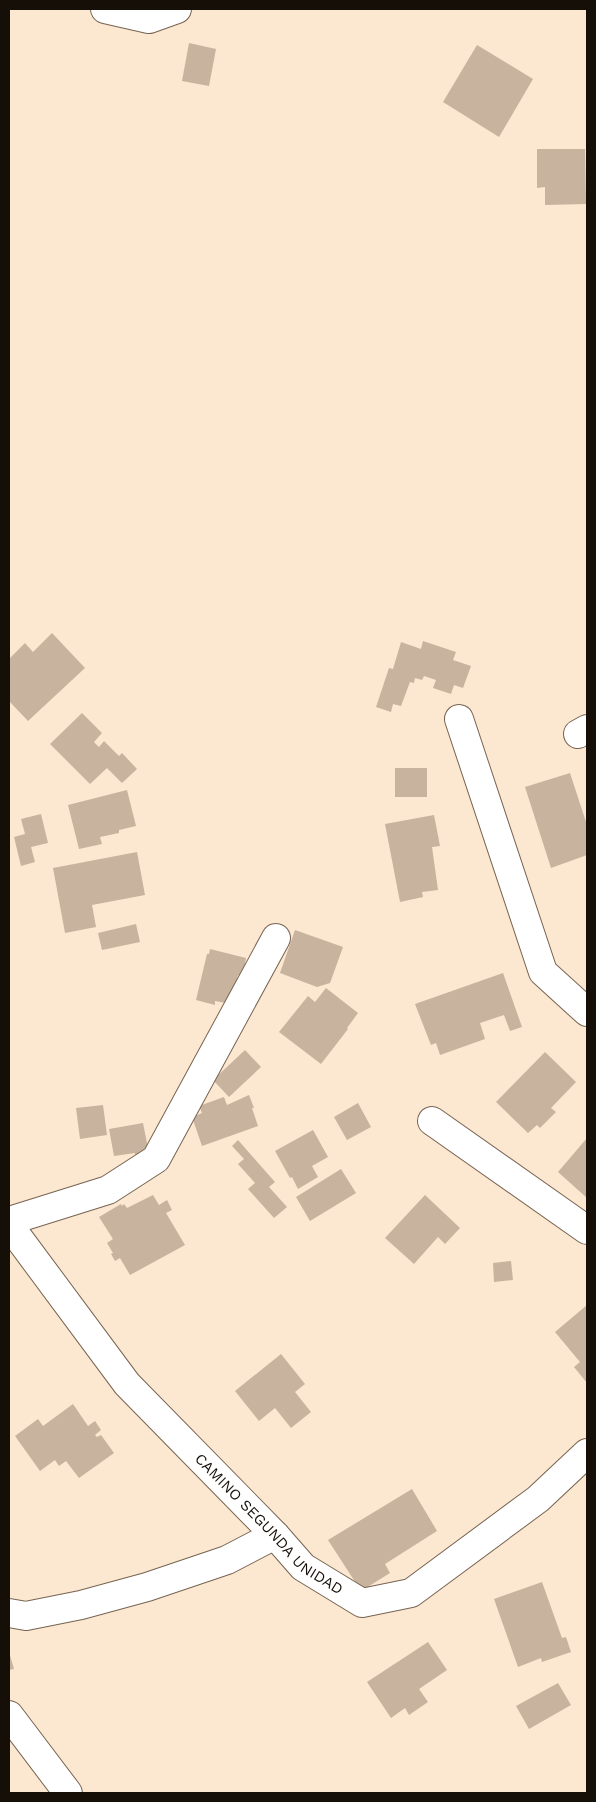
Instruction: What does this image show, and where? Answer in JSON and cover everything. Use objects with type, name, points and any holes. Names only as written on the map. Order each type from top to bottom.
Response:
[{"type":"street","points":[[105,9],[149,19],[176,9]]},
{"type":"street","points":[[459,719],[543,972],[587,1012]]},
{"type":"street","points":[[9,1221],[108,1190],[156,1160],[276,938]]},
{"type":"street","points":[[432,1121],[587,1230]]},
{"type":"street","name":"CAMINO SEGUNDA UNIDAD","points":[[9,1225],[127,1384],[275,1535],[303,1567],[362,1603],[410,1593],[538,1499],[587,1453]]},
{"type":"street","points":[[9,1614],[26,1616],[80,1606],[147,1587],[227,1560],[275,1535]]},
{"type":"street","points":[[9,1715],[68,1793]]},
{"type":"building","points":[[189,43],[216,49],[209,86],[182,81]]},
{"type":"building","points":[[477,45],[533,79],[499,137],[443,102]]},
{"type":"building","points":[[537,149],[585,149],[586,204],[545,205],[545,187],[537,188]]},
{"type":"building","points":[[52,633],[85,668],[28,721],[9,701],[9,659],[25,643],[33,652]]},
{"type":"building","points":[[423,641],[456,652],[453,660],[471,666],[463,688],[454,685],[451,694],[433,688],[436,680],[424,676],[422,680],[415,678],[414,683],[410,682],[401,706],[393,704],[391,712],[376,707],[389,668],[393,669],[401,642],[421,649]]},
{"type":"building","points":[[82,713],[102,733],[94,742],[99,747],[104,741],[119,756],[122,753],[137,769],[122,783],[107,768],[90,784],[50,744]]},
{"type":"building","points":[[395,768],[427,768],[427,797],[395,797]]},
{"type":"building","points":[[570,773],[587,825],[587,855],[551,868],[525,787]]},
{"type":"building","points":[[127,790],[136,826],[119,830],[119,833],[100,837],[102,844],[79,849],[68,805]]},
{"type":"building","points":[[41,814],[48,843],[31,847],[35,862],[21,866],[14,837],[25,834],[21,819]]},
{"type":"building","points":[[434,815],[440,846],[432,847],[438,890],[422,892],[423,897],[400,902],[385,824]]},
{"type":"building","points":[[137,852],[145,895],[92,905],[96,927],[65,933],[53,868]]},
{"type":"building","points":[[136,924],[140,942],[102,950],[98,933]]},
{"type":"building","points":[[295,930],[343,947],[330,983],[317,987],[280,973]]},
{"type":"building","points":[[210,949],[246,958],[243,976],[238,975],[231,1004],[215,1001],[215,1005],[196,1000],[207,954],[209,954]]},
{"type":"building","points":[[503,973],[522,1027],[510,1031],[504,1015],[480,1023],[485,1039],[440,1055],[436,1043],[431,1045],[415,1004]]},
{"type":"building","points":[[326,988],[358,1013],[321,1064],[279,1032],[308,996],[315,1002]]},
{"type":"building","points":[[245,1050],[261,1067],[229,1097],[213,1080]]},
{"type":"building","points":[[545,1052],[576,1082],[551,1108],[556,1112],[540,1128],[537,1125],[528,1133],[496,1102]]},
{"type":"building","points":[[249,1095],[258,1126],[202,1146],[192,1117],[202,1113],[199,1106],[224,1097],[227,1105]]},
{"type":"building","points":[[358,1103],[371,1127],[347,1140],[334,1117]]},
{"type":"building","points":[[103,1105],[107,1135],[80,1139],[76,1108]]},
{"type":"building","points":[[143,1123],[149,1153],[114,1156],[109,1129]]},
{"type":"building","points":[[313,1130],[328,1157],[312,1166],[318,1177],[298,1189],[275,1151]]},
{"type":"building","points":[[587,1138],[587,1198],[558,1172]]},
{"type":"building","points":[[238,1140],[275,1182],[269,1187],[287,1207],[274,1218],[248,1189],[255,1183],[238,1164],[244,1159],[232,1146]]},
{"type":"building","points":[[341,1169],[356,1193],[310,1221],[296,1197]]},
{"type":"building","points":[[153,1195],[159,1205],[167,1200],[172,1210],[166,1213],[185,1245],[130,1275],[120,1258],[115,1261],[111,1254],[113,1253],[107,1243],[113,1239],[99,1217],[121,1204],[122,1206],[124,1204],[127,1208]]},
{"type":"building","points":[[425,1195],[460,1228],[445,1244],[438,1237],[414,1264],[385,1238]]},
{"type":"building","points":[[511,1261],[513,1280],[494,1282],[493,1263]]},
{"type":"building","points":[[587,1305],[587,1383],[574,1367],[580,1362],[555,1332]]},
{"type":"building","points":[[281,1354],[305,1384],[295,1392],[311,1412],[291,1428],[275,1408],[259,1421],[235,1391]]},
{"type":"building","points":[[73,1404],[88,1426],[95,1421],[101,1430],[95,1435],[97,1437],[101,1435],[114,1453],[79,1478],[66,1461],[59,1466],[55,1460],[40,1471],[15,1436],[38,1419],[43,1426]]},
{"type":"building","points":[[412,1489],[437,1531],[385,1564],[390,1573],[361,1591],[328,1540]]},
{"type":"building","points":[[542,1582],[562,1638],[566,1637],[571,1652],[542,1662],[541,1658],[518,1667],[494,1599]]},
{"type":"building","points":[[428,1642],[447,1670],[419,1689],[428,1702],[409,1715],[405,1708],[391,1718],[367,1682]]},
{"type":"building","points":[[9,1652],[14,1669],[9,1670]]},
{"type":"building","points":[[558,1683],[571,1705],[529,1729],[516,1706]]}]
